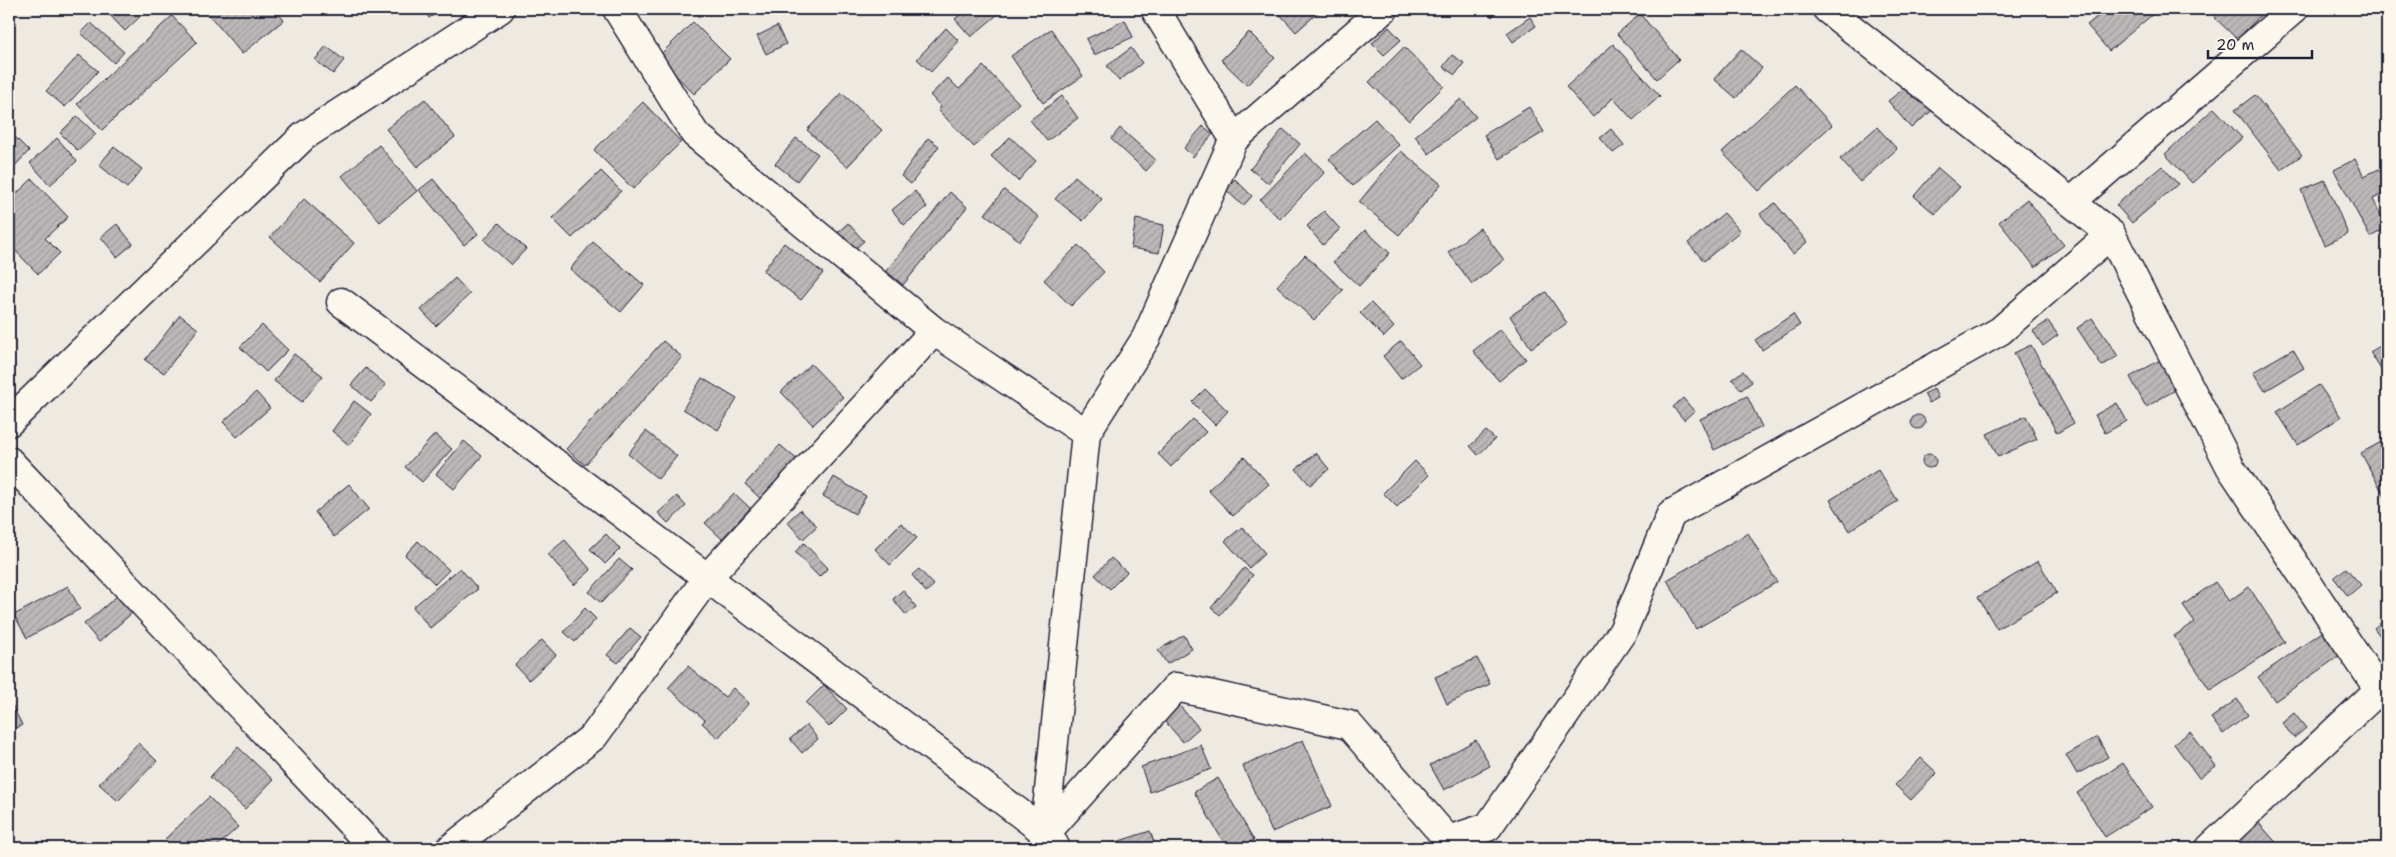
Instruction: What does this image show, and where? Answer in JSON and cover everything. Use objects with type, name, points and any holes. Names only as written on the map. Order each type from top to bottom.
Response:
[{"type":"street","points":[[9,422],[304,136],[500,9]]},
{"type":"street","points":[[616,9],[695,134],[934,331],[1086,433]]},
{"type":"street","points":[[1155,9],[1234,139]]},
{"type":"street","points":[[1049,843],[1086,433],[1146,338],[1234,139],[1384,9]]},
{"type":"street","points":[[1827,9],[2111,234],[2231,468],[2383,694],[2210,848]]},
{"type":"street","points":[[2071,202],[2294,9]]},
{"type":"street","points":[[1049,843],[1176,687],[1349,725],[1451,844],[1488,827],[1623,631],[1671,514],[2000,331],[2111,234]]},
{"type":"street","points":[[341,302],[707,578],[1049,843]]},
{"type":"street","points":[[451,848],[594,736],[707,578],[934,331]]},
{"type":"street","points":[[9,461],[374,848]]},
{"type":"building","points":[[104,9],[148,9],[125,31]]},
{"type":"building","points":[[204,9],[274,9],[284,20],[242,54]]},
{"type":"building","points":[[423,9],[443,9],[429,18]]},
{"type":"building","points":[[691,9],[710,9],[700,18]]},
{"type":"building","points":[[966,9],[1004,9],[971,37],[955,19]]},
{"type":"building","points":[[1275,9],[1320,9],[1321,10],[1296,32]]},
{"type":"building","points":[[1484,9],[1500,9],[1492,17]]},
{"type":"building","points":[[2106,9],[2159,9],[2109,51],[2087,25]]},
{"type":"building","points":[[2222,9],[2267,9],[2237,39],[2214,17]]},
{"type":"building","points":[[1640,14],[1679,59],[1657,79],[1617,34]]},
{"type":"building","points":[[172,16],[197,42],[102,130],[77,104]]},
{"type":"building","points":[[1530,17],[1536,26],[1513,42],[1507,33]]},
{"type":"building","points":[[1125,20],[1133,37],[1094,55],[1086,39]]},
{"type":"building","points":[[693,22],[730,59],[694,94],[658,57]]},
{"type":"building","points":[[91,23],[124,52],[114,63],[81,33]]},
{"type":"building","points":[[777,26],[786,44],[766,54],[757,36]]},
{"type":"building","points":[[1389,27],[1401,40],[1384,55],[1372,43]]},
{"type":"building","points":[[946,28],[959,41],[931,72],[917,59]]},
{"type":"building","points":[[1051,29],[1083,76],[1043,103],[1011,56]]},
{"type":"building","points":[[1249,32],[1275,58],[1247,85],[1221,60]]},
{"type":"building","points":[[1613,44],[1660,96],[1633,120],[1613,98],[1593,117],[1566,87]]},
{"type":"building","points":[[326,46],[344,60],[333,74],[315,60]]},
{"type":"building","points":[[1404,47],[1444,86],[1409,121],[1369,82]]},
{"type":"building","points":[[1131,48],[1142,63],[1119,81],[1107,66]]},
{"type":"building","points":[[1741,49],[1762,68],[1736,98],[1714,79]]},
{"type":"building","points":[[79,55],[98,71],[65,107],[46,91]]},
{"type":"building","points":[[1452,55],[1464,63],[1455,75],[1443,67]]},
{"type":"building","points":[[983,66],[1019,103],[974,147],[938,110],[941,107],[930,95],[948,78],[959,89]]},
{"type":"building","points":[[1912,82],[1934,109],[1911,128],[1888,101]]},
{"type":"building","points":[[1795,85],[1832,125],[1759,191],[1722,152]]},
{"type":"building","points":[[842,93],[882,130],[847,167],[807,130]]},
{"type":"building","points":[[2255,95],[2302,155],[2281,170],[2235,110]]},
{"type":"building","points":[[1062,96],[1078,118],[1047,141],[1030,120]]},
{"type":"building","points":[[425,99],[455,137],[417,167],[386,129]]},
{"type":"building","points":[[1461,99],[1476,117],[1429,154],[1415,136]]},
{"type":"building","points":[[643,102],[681,142],[633,189],[594,150]]},
{"type":"building","points":[[1529,107],[1544,132],[1499,159],[1484,135]]},
{"type":"building","points":[[2214,108],[2242,138],[2192,183],[2165,154]]},
{"type":"building","points":[[77,116],[96,134],[78,151],[60,133]]},
{"type":"building","points":[[1375,119],[1399,145],[1353,186],[1329,159]]},
{"type":"building","points":[[1203,126],[1213,134],[1193,157],[1184,148]]},
{"type":"building","points":[[1877,127],[1897,149],[1860,182],[1840,159]]},
{"type":"building","points":[[1120,128],[1156,160],[1146,171],[1111,139]]},
{"type":"building","points":[[1283,129],[1300,144],[1268,183],[1250,169]]},
{"type":"building","points":[[1611,129],[1624,145],[1613,153],[1600,138]]},
{"type":"building","points":[[9,131],[29,151],[9,172]]},
{"type":"building","points":[[1010,137],[1036,161],[1018,181],[991,156]]},
{"type":"building","points":[[57,138],[77,161],[50,185],[30,163]]},
{"type":"building","points":[[796,138],[818,154],[797,181],[775,164]]},
{"type":"building","points":[[928,138],[939,146],[911,184],[901,176]]},
{"type":"building","points":[[379,145],[417,191],[380,222],[342,176]]},
{"type":"building","points":[[114,147],[142,169],[127,188],[99,165]]},
{"type":"building","points":[[1401,151],[1441,184],[1399,235],[1359,202]]},
{"type":"building","points":[[1305,153],[1325,172],[1280,219],[1260,200]]},
{"type":"building","points":[[2355,159],[2364,176],[2379,169],[2387,185],[2387,192],[2373,199],[2387,228],[2370,237],[2334,170]]},
{"type":"building","points":[[2162,166],[2178,184],[2132,223],[2116,205]]},
{"type":"building","points":[[1938,168],[1960,187],[1935,214],[1914,196]]},
{"type":"building","points":[[601,171],[621,191],[572,238],[552,218]]},
{"type":"building","points":[[1075,176],[1102,199],[1083,221],[1055,199]]},
{"type":"building","points":[[32,179],[68,217],[45,238],[60,253],[38,274],[9,244],[9,201]]},
{"type":"building","points":[[433,179],[478,234],[464,245],[419,190]]},
{"type":"building","points":[[1235,179],[1252,196],[1243,206],[1225,189]]},
{"type":"building","points":[[2325,180],[2348,234],[2325,245],[2301,190]]},
{"type":"building","points":[[1004,190],[1039,217],[1020,241],[985,214]]},
{"type":"building","points":[[915,191],[927,207],[904,225],[892,210]]},
{"type":"building","points":[[950,192],[967,207],[903,285],[886,271]]},
{"type":"building","points":[[304,199],[354,243],[320,282],[270,237]]},
{"type":"building","points":[[2027,199],[2064,245],[2035,267],[1999,222]]},
{"type":"building","points":[[1775,203],[1807,242],[1793,254],[1760,214]]},
{"type":"building","points":[[1324,211],[1340,229],[1323,245],[1307,226]]},
{"type":"building","points":[[1724,213],[1740,231],[1704,261],[1688,243]]},
{"type":"building","points":[[1136,219],[1164,225],[1159,253],[1131,248]]},
{"type":"building","points":[[499,223],[526,249],[511,265],[484,240]]},
{"type":"building","points":[[848,223],[864,241],[854,250],[837,233]]},
{"type":"building","points":[[117,224],[133,244],[117,257],[101,237]]},
{"type":"building","points":[[1480,228],[1504,260],[1472,284],[1448,252]]},
{"type":"building","points":[[1365,230],[1390,253],[1359,286],[1333,262]]},
{"type":"building","points":[[593,242],[644,285],[621,312],[570,269]]},
{"type":"building","points":[[784,243],[823,273],[801,300],[763,271]]},
{"type":"building","points":[[1078,245],[1104,272],[1071,306],[1044,280]]},
{"type":"building","points":[[1305,255],[1343,290],[1314,320],[1277,286]]},
{"type":"building","points":[[455,278],[470,294],[436,326],[421,310]]},
{"type":"building","points":[[1546,292],[1567,323],[1531,348],[1510,316]]},
{"type":"building","points":[[1371,303],[1394,327],[1384,337],[1360,313]]},
{"type":"building","points":[[1793,314],[1800,325],[1762,350],[1755,340]]},
{"type":"building","points":[[180,315],[198,329],[164,373],[145,360]]},
{"type":"building","points":[[2092,318],[2118,356],[2102,366],[2077,328]]},
{"type":"building","points":[[2048,321],[2058,335],[2043,346],[2033,331]]},
{"type":"building","points":[[262,325],[288,350],[266,372],[240,347]]},
{"type":"building","points":[[1500,329],[1526,359],[1499,381],[1473,351]]},
{"type":"building","points":[[663,341],[682,357],[585,465],[566,449]]},
{"type":"building","points":[[1401,341],[1420,364],[1401,379],[1383,356]]},
{"type":"building","points":[[2387,342],[2387,375],[2385,376],[2370,352]]},
{"type":"building","points":[[2031,345],[2074,423],[2057,433],[2014,353]]},
{"type":"building","points":[[2293,349],[2304,368],[2265,391],[2253,372]]},
{"type":"building","points":[[294,354],[323,376],[302,402],[274,381]]},
{"type":"building","points":[[2160,360],[2177,389],[2146,407],[2130,377]]},
{"type":"building","points":[[811,364],[843,397],[813,425],[781,392]]},
{"type":"building","points":[[366,368],[386,385],[371,402],[351,385]]},
{"type":"building","points":[[1743,371],[1752,382],[1741,390],[1732,379]]},
{"type":"building","points":[[702,378],[737,399],[718,430],[683,409]]},
{"type":"building","points":[[2319,385],[2341,417],[2298,445],[2277,412]]},
{"type":"building","points":[[1205,389],[1228,411],[1215,425],[1192,402]]},
{"type":"building","points":[[1934,389],[1938,398],[1929,403],[1924,394]]},
{"type":"building","points":[[256,392],[270,408],[237,437],[223,422]]},
{"type":"building","points":[[1747,396],[1762,427],[1714,450],[1700,419]]},
{"type":"building","points":[[1683,398],[1694,411],[1684,420],[1673,407]]},
{"type":"building","points":[[354,401],[371,414],[349,445],[332,431]]},
{"type":"building","points":[[2117,403],[2127,421],[2105,433],[2095,415]]},
{"type":"building","points":[[1915,415],[1921,415],[1925,422],[1921,429],[1915,429],[1911,425],[1911,419]]},
{"type":"building","points":[[2026,416],[2037,439],[1998,457],[1987,434]]},
{"type":"building","points":[[1193,419],[1206,432],[1171,467],[1158,454]]},
{"type":"building","points":[[646,431],[677,456],[658,479],[628,454]]},
{"type":"building","points":[[1486,431],[1495,439],[1478,455],[1470,446]]},
{"type":"building","points":[[435,434],[452,449],[422,482],[405,467]]},
{"type":"building","points":[[464,441],[482,456],[454,489],[436,474]]},
{"type":"building","points":[[2383,441],[2387,448],[2387,496],[2385,497],[2361,453]]},
{"type":"building","points":[[780,445],[800,462],[764,502],[745,484]]},
{"type":"building","points":[[1316,453],[1329,469],[1310,485],[1296,469]]},
{"type":"building","points":[[1926,454],[1932,454],[1936,461],[1932,468],[1926,468],[1922,464],[1922,458]]},
{"type":"building","points":[[1244,457],[1269,484],[1233,516],[1208,490]]},
{"type":"building","points":[[1415,461],[1429,475],[1397,507],[1383,493]]},
{"type":"building","points":[[1878,470],[1898,501],[1849,531],[1830,500]]},
{"type":"building","points":[[834,477],[866,496],[855,514],[823,496]]},
{"type":"building","points":[[349,484],[369,509],[334,537],[315,512]]},
{"type":"building","points":[[734,493],[750,508],[722,539],[705,523]]},
{"type":"building","points":[[677,496],[686,506],[668,523],[658,513]]},
{"type":"building","points":[[800,510],[817,526],[803,539],[787,522]]},
{"type":"building","points":[[901,523],[917,538],[890,565],[875,549]]},
{"type":"building","points":[[1242,527],[1265,553],[1249,568],[1225,541]]},
{"type":"building","points":[[1748,533],[1777,582],[1696,629],[1667,580]]},
{"type":"building","points":[[606,534],[620,549],[605,564],[590,549]]},
{"type":"building","points":[[565,540],[591,570],[574,585],[548,554]]},
{"type":"building","points":[[418,541],[449,570],[435,584],[405,555]]},
{"type":"building","points":[[804,543],[828,568],[819,577],[795,552]]},
{"type":"building","points":[[1111,558],[1127,572],[1110,589],[1095,575]]},
{"type":"building","points":[[619,559],[632,570],[601,603],[589,592]]},
{"type":"building","points":[[2038,561],[2057,593],[1997,629],[1978,597]]},
{"type":"building","points":[[460,568],[478,589],[430,628],[413,607]]},
{"type":"building","points":[[1244,568],[1253,575],[1220,615],[1211,608]]},
{"type":"building","points":[[2346,568],[2361,585],[2348,596],[2334,578]]},
{"type":"building","points":[[919,569],[934,585],[926,592],[912,575]]},
{"type":"building","points":[[2215,582],[2229,601],[2249,587],[2285,642],[2210,690],[2174,636],[2195,622],[2183,605]]},
{"type":"building","points":[[68,586],[80,609],[27,638],[14,615]]},
{"type":"building","points":[[903,590],[916,607],[906,615],[893,599]]},
{"type":"building","points":[[117,596],[132,613],[99,642],[84,624]]},
{"type":"building","points":[[585,608],[596,619],[575,642],[564,632]]},
{"type":"building","points":[[2387,618],[2387,645],[2374,628]]},
{"type":"building","points":[[630,628],[641,637],[618,663],[607,655]]},
{"type":"building","points":[[2322,632],[2339,656],[2275,701],[2258,677]]},
{"type":"building","points":[[1184,635],[1192,649],[1167,664],[1158,650]]},
{"type":"building","points":[[542,640],[556,655],[529,680],[515,665]]},
{"type":"building","points":[[1477,658],[1490,684],[1447,704],[1435,677]]},
{"type":"building","points":[[688,666],[725,697],[733,688],[749,703],[718,738],[702,723],[705,720],[668,688]]},
{"type":"building","points":[[824,685],[847,709],[829,727],[806,703]]},
{"type":"building","points":[[2237,699],[2248,715],[2223,734],[2211,718]]},
{"type":"building","points":[[12,705],[22,725],[9,732],[9,707]]},
{"type":"building","points":[[1179,705],[1199,728],[1183,742],[1163,719]]},
{"type":"building","points":[[2294,713],[2306,728],[2294,738],[2282,723]]},
{"type":"building","points":[[807,725],[818,739],[802,753],[790,739]]},
{"type":"building","points":[[2190,732],[2216,766],[2199,778],[2174,744]]},
{"type":"building","points":[[2097,737],[2108,757],[2077,774],[2066,755]]},
{"type":"building","points":[[1303,740],[1332,806],[1272,832],[1243,766]]},
{"type":"building","points":[[1476,740],[1490,766],[1444,790],[1430,765]]},
{"type":"building","points":[[138,743],[157,761],[118,801],[99,784]]},
{"type":"building","points":[[1201,745],[1211,769],[1150,792],[1141,767]]},
{"type":"building","points":[[238,747],[273,780],[245,809],[210,777]]},
{"type":"building","points":[[1921,758],[1937,773],[1911,800],[1895,785]]},
{"type":"building","points":[[2123,763],[2152,807],[2105,837],[2077,793]]},
{"type":"building","points":[[1218,778],[1254,840],[1239,848],[1227,848],[1194,792]]},
{"type":"building","points":[[209,797],[238,827],[215,848],[174,848],[165,839]]},
{"type":"building","points":[[2258,822],[2281,848],[2228,848]]},
{"type":"building","points":[[1150,831],[1156,848],[1101,848],[1101,847]]}]
